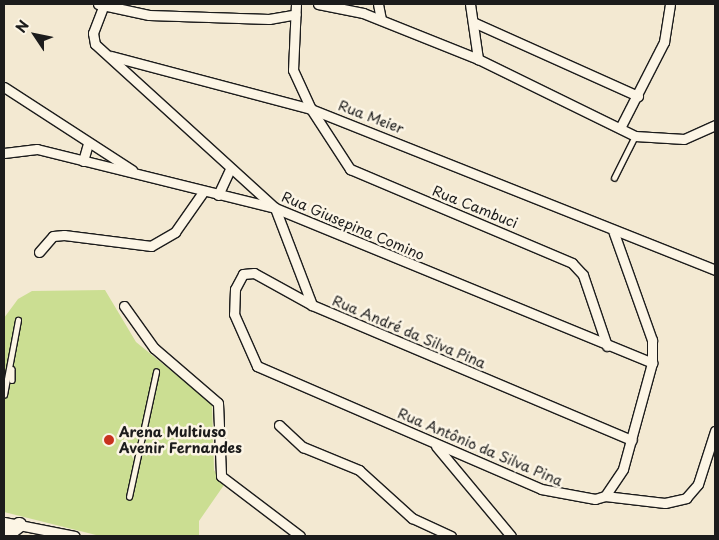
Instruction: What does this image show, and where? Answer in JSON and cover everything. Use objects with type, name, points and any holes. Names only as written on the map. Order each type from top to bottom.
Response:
[{"type":"main road","points":[[5,536],[27,530]]},
{"type":"street","name":"Rua Cambuci","points":[[296,4],[293,70],[311,109],[350,169],[360,176],[572,262],[583,275],[607,346]]},
{"type":"street","points":[[318,4],[381,20],[478,59],[635,136],[684,139],[715,125]]},
{"type":"street","points":[[378,4],[381,20]]},
{"type":"street","points":[[470,4],[478,59]]},
{"type":"street","points":[[620,128],[664,42],[670,4]]},
{"type":"street","points":[[101,5],[149,15],[269,19],[296,14]]},
{"type":"street","name":"Rua André da Silva Pina","points":[[101,5],[93,39],[230,169],[275,208],[312,305],[632,440]]},
{"type":"street","points":[[473,22],[638,96]]},
{"type":"street","name":"Rua Meier","points":[[109,55],[311,109],[614,233],[715,270]]},
{"type":"street","points":[[4,88],[141,176]]},
{"type":"street","points":[[83,161],[88,143]]},
{"type":"street","name":"Rua Giusepina Comino","points":[[4,153],[37,149],[203,192],[275,208],[652,363]]},
{"type":"street","points":[[218,195],[230,169]]},
{"type":"street","points":[[39,252],[53,236],[64,235],[150,246],[175,232],[203,192]]},
{"type":"street","points":[[605,496],[617,483],[632,440],[652,363],[652,340],[614,233]]},
{"type":"street","name":"Rua Antônio da Silva Pina","points":[[312,305],[254,273],[243,274],[236,290],[234,314],[257,366],[434,444],[562,496],[605,496],[665,503],[686,498],[698,484],[715,430]]},
{"type":"street","points":[[124,306],[154,348],[218,403],[221,476],[300,536]]},
{"type":"street","points":[[279,425],[303,447],[359,470],[412,518],[451,536]]},
{"type":"street","points":[[434,444],[511,536]]},
{"type":"street","points":[[4,522],[27,530],[74,536]]},
{"type":"lane","points":[[614,178],[635,136]]},
{"type":"lane","points":[[4,395],[12,362],[18,320]]},
{"type":"lane","points":[[12,362],[12,380]]},
{"type":"lane","points":[[129,497],[150,396],[157,383],[156,372]]},
{"type":"green space","name":"Arena Multiuso Avenir Fernandes","points":[[105,290],[136,342],[212,404],[214,470],[224,485],[199,521],[199,536],[96,535],[4,512],[4,318],[18,299],[32,291]]},
{"type":"place","name":"Arena Multiuso Avenir Fernandes","points":[[109,440]]}]
